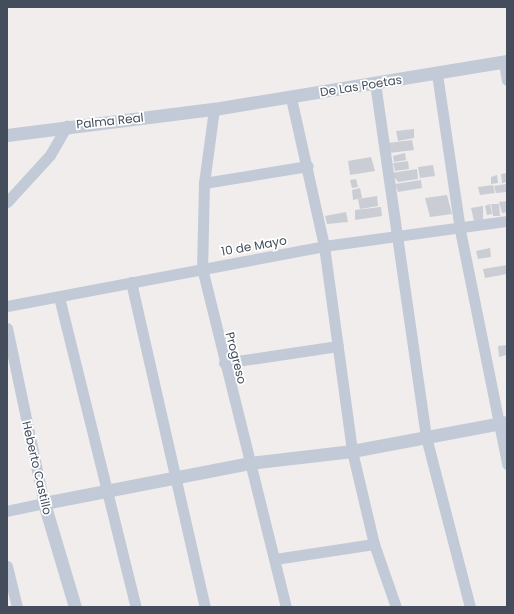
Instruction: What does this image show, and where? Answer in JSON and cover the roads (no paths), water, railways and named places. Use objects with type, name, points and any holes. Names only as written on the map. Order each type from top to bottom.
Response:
[{"type":"street","name":"De Las Poetas","points":[[214,110],[505,62]]},
{"type":"street","points":[[505,62],[507,80]]},
{"type":"street","points":[[437,74],[460,230],[502,422],[507,464]]},
{"type":"street","points":[[375,83],[426,437],[470,607]]},
{"type":"street","points":[[291,98],[308,166],[324,246],[352,451],[374,544],[396,607]]},
{"type":"street","name":"Palma Real","points":[[7,135],[67,125],[214,110]]},
{"type":"street","name":"Progreso","points":[[214,110],[204,183],[202,268],[224,364],[275,559],[286,607]]},
{"type":"street","points":[[7,202],[50,155],[67,125]]},
{"type":"street","points":[[204,183],[308,166]]},
{"type":"street","name":"10 de Mayo","points":[[7,306],[324,246],[398,235],[460,230],[507,221]]},
{"type":"street","points":[[131,282],[205,607]]},
{"type":"street","points":[[59,297],[136,607]]},
{"type":"street","name":"Heberto Castillo","points":[[7,328],[44,503],[75,607]]},
{"type":"street","points":[[224,364],[338,346]]},
{"type":"street","points":[[7,510],[175,476],[249,463],[352,451],[502,422]]},
{"type":"street","points":[[275,559],[374,544]]},
{"type":"street","points":[[7,566],[17,607]]}]
